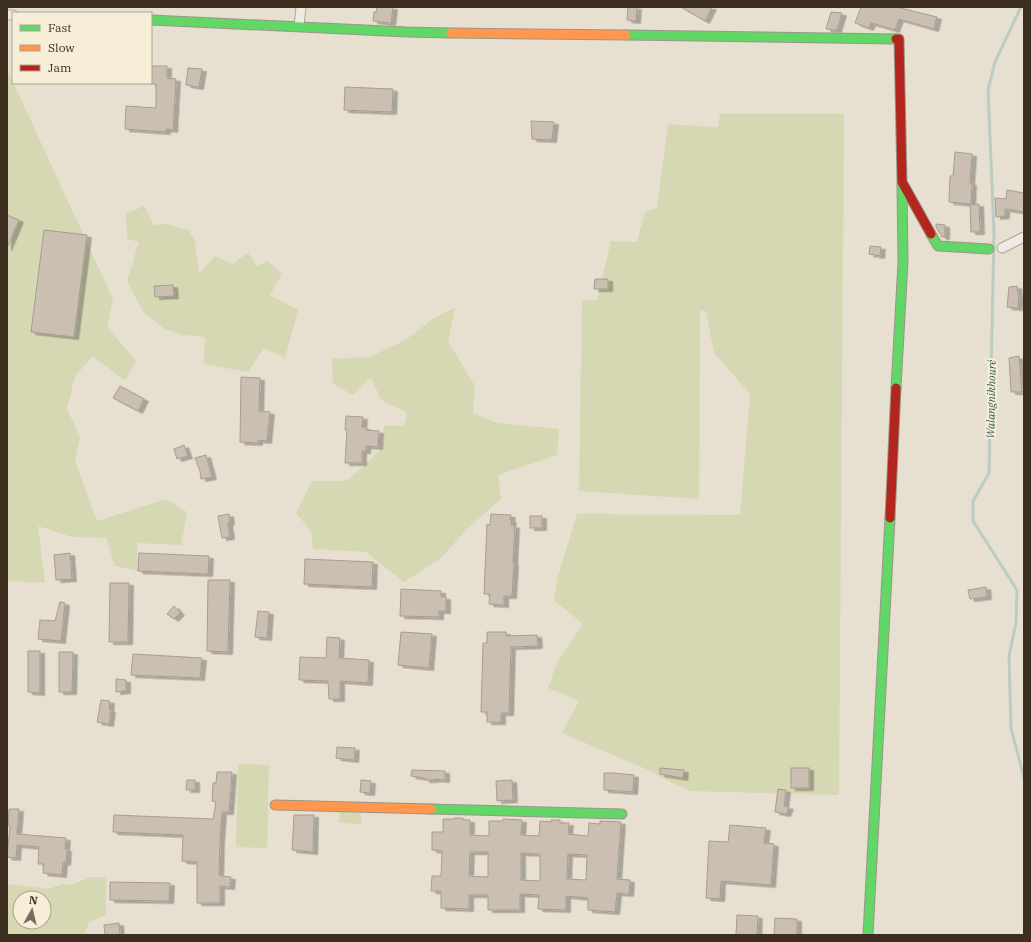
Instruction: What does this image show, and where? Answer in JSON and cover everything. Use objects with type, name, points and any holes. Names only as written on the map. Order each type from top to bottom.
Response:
[{"type":"street","points":[[299,26],[301,7]]},
{"type":"street","points":[[152,20],[407,32],[899,39],[903,262],[868,935]]},
{"type":"street","points":[[902,182],[938,246],[989,249]]},
{"type":"street","points":[[1024,237],[1002,248],[1024,242]]},
{"type":"street","points":[[275,805],[622,814]]},
{"type":"green space","points":[[7,69],[12,80],[12,84],[14,84],[113,299],[107,327],[136,361],[125,381],[93,356],[75,376],[67,409],[80,437],[75,461],[97,521],[166,499],[187,512],[181,545],[137,543],[138,571],[115,566],[106,538],[72,537],[38,526],[45,583],[7,581]]},
{"type":"green space","points":[[720,114],[844,114],[839,795],[689,791],[646,769],[562,733],[579,701],[548,688],[558,660],[583,624],[554,600],[557,580],[577,514],[740,515],[750,394],[714,353],[706,311],[700,311],[699,499],[579,491],[582,300],[597,300],[611,241],[637,242],[645,212],[657,208],[668,124],[718,127]]},
{"type":"green space","points":[[144,206],[154,225],[165,224],[189,230],[195,242],[199,274],[215,256],[232,264],[248,253],[257,266],[268,261],[282,274],[270,295],[298,310],[285,358],[264,348],[248,372],[204,364],[205,337],[183,335],[165,329],[143,312],[127,281],[139,242],[127,239],[126,214]]},
{"type":"green space","points":[[455,308],[448,341],[475,386],[473,413],[497,423],[559,429],[557,455],[498,475],[501,499],[467,529],[441,558],[404,582],[366,552],[313,549],[311,531],[296,513],[312,481],[346,481],[383,447],[384,426],[404,426],[407,413],[381,400],[371,377],[353,395],[333,384],[332,359],[370,357],[407,339],[434,318]]},
{"type":"green space","points":[[238,764],[269,765],[267,848],[236,847]]},
{"type":"green space","points":[[340,812],[361,813],[361,824],[339,823]]},
{"type":"green space","points":[[91,877],[107,877],[106,915],[89,922],[84,935],[7,935],[7,884],[49,889],[62,884],[71,885]]},
{"type":"building","points":[[377,7],[393,7],[391,23],[373,21],[374,12],[376,12]]},
{"type":"building","points":[[628,7],[637,7],[636,21],[627,20]]},
{"type":"building","points":[[681,7],[712,7],[705,21]]},
{"type":"building","points":[[861,7],[897,7],[937,17],[934,29],[899,19],[895,30],[871,23],[869,28],[855,23]]},
{"type":"building","points":[[831,12],[842,13],[837,30],[826,29]]},
{"type":"building","points":[[152,66],[167,66],[167,78],[176,79],[173,130],[166,129],[166,132],[125,129],[126,106],[156,108],[156,84],[152,84]]},
{"type":"building","points":[[188,68],[202,69],[199,87],[186,85]]},
{"type":"building","points":[[345,87],[393,89],[392,112],[344,110]]},
{"type":"building","points":[[531,121],[554,122],[552,140],[532,139]]},
{"type":"building","points":[[955,152],[972,154],[970,183],[972,183],[971,204],[949,202],[950,176],[953,176]]},
{"type":"building","points":[[1007,190],[1024,193],[1024,212],[1005,209],[1005,216],[996,217],[995,198],[1006,199]]},
{"type":"building","points":[[979,204],[980,232],[971,232],[970,205]]},
{"type":"building","points":[[7,215],[19,220],[7,248]]},
{"type":"building","points":[[936,224],[945,225],[945,237],[942,237],[936,227]]},
{"type":"building","points":[[44,230],[87,235],[74,337],[31,332]]},
{"type":"building","points":[[870,246],[881,247],[880,256],[869,254]]},
{"type":"building","points":[[595,279],[608,279],[608,289],[594,289]]},
{"type":"building","points":[[173,285],[174,296],[155,297],[154,286]]},
{"type":"building","points":[[1017,286],[1019,294],[1018,308],[1007,307],[1009,287]]},
{"type":"building","points":[[1019,356],[1022,392],[1011,392],[1009,358]]},
{"type":"building","points":[[241,377],[260,378],[259,411],[270,412],[267,441],[258,440],[258,443],[240,442]]},
{"type":"building","points":[[120,386],[144,399],[138,411],[113,398]]},
{"type":"building","points":[[346,416],[363,417],[362,427],[366,427],[366,430],[379,431],[378,447],[366,446],[366,451],[362,451],[362,463],[345,463],[347,430],[345,430]]},
{"type":"building","points":[[184,445],[188,456],[177,459],[174,449]]},
{"type":"building","points":[[206,455],[212,477],[201,479],[200,471],[195,458]]},
{"type":"building","points":[[229,514],[230,522],[228,523],[230,537],[222,538],[218,516]]},
{"type":"building","points":[[491,514],[511,515],[511,525],[515,526],[512,596],[504,596],[504,605],[489,604],[490,594],[484,594],[487,524],[490,525]]},
{"type":"building","points":[[530,516],[542,516],[542,528],[530,528]]},
{"type":"building","points":[[70,553],[72,579],[56,580],[54,555]]},
{"type":"building","points":[[139,553],[209,556],[208,574],[138,571]]},
{"type":"building","points":[[305,559],[373,562],[372,587],[304,584]]},
{"type":"building","points":[[208,580],[230,580],[228,652],[207,651]]},
{"type":"building","points":[[110,583],[129,583],[128,642],[109,642]]},
{"type":"building","points":[[986,587],[987,597],[970,599],[968,590]]},
{"type":"building","points":[[401,589],[441,591],[441,597],[446,597],[446,611],[439,611],[439,617],[400,616]]},
{"type":"building","points":[[60,602],[65,603],[61,641],[38,639],[40,620],[55,621]]},
{"type":"building","points":[[174,606],[180,613],[174,619],[167,614]]},
{"type":"building","points":[[258,611],[269,612],[267,638],[255,637]]},
{"type":"building","points":[[401,632],[432,634],[429,668],[398,665]]},
{"type":"building","points":[[487,632],[506,632],[506,636],[537,635],[538,646],[511,647],[509,713],[501,713],[501,722],[487,722],[487,712],[481,712],[483,643],[487,643]]},
{"type":"building","points":[[327,637],[340,638],[339,658],[369,660],[368,683],[340,681],[340,699],[329,699],[328,681],[299,680],[300,657],[326,658]]},
{"type":"building","points":[[28,651],[40,651],[40,693],[28,692]]},
{"type":"building","points":[[59,652],[73,652],[72,692],[59,692]]},
{"type":"building","points":[[133,654],[202,658],[200,678],[131,675]]},
{"type":"building","points":[[116,679],[126,680],[126,691],[116,692]]},
{"type":"building","points":[[101,700],[110,701],[109,709],[111,710],[109,724],[97,722]]},
{"type":"building","points":[[337,747],[355,748],[354,760],[336,758]]},
{"type":"building","points":[[660,768],[684,770],[683,778],[660,774]]},
{"type":"building","points":[[791,768],[809,768],[809,788],[791,788]]},
{"type":"building","points":[[412,770],[445,771],[445,780],[425,780],[425,778],[411,776]]},
{"type":"building","points":[[217,772],[232,772],[229,812],[222,812],[219,875],[231,877],[230,887],[220,886],[220,903],[197,903],[197,862],[182,861],[183,835],[113,832],[114,815],[213,819],[216,802],[212,801],[213,783],[216,783]]},
{"type":"building","points":[[604,773],[634,775],[633,792],[604,790]]},
{"type":"building","points":[[187,780],[195,780],[195,790],[186,790]]},
{"type":"building","points":[[361,780],[371,781],[370,793],[360,792]]},
{"type":"building","points":[[512,780],[513,800],[497,801],[496,781]]},
{"type":"building","points":[[778,789],[786,790],[784,806],[789,807],[786,814],[775,812]]},
{"type":"building","points":[[9,809],[19,809],[17,834],[66,838],[66,863],[63,862],[62,875],[43,873],[44,864],[38,864],[39,847],[17,845],[16,858],[7,857],[10,826],[8,826]]},
{"type":"building","points":[[294,815],[314,815],[313,852],[292,850]]},
{"type":"building","points":[[463,818],[463,820],[470,820],[470,835],[489,836],[489,821],[503,821],[503,819],[522,820],[521,835],[539,836],[540,821],[551,822],[551,820],[560,820],[560,823],[569,823],[568,834],[588,836],[589,823],[600,824],[600,821],[621,822],[617,879],[630,880],[629,894],[617,893],[615,912],[588,910],[588,898],[566,896],[566,910],[538,909],[539,895],[520,894],[520,910],[488,910],[488,895],[469,895],[469,909],[441,908],[441,891],[431,891],[432,876],[441,876],[442,851],[432,850],[432,832],[443,832],[443,819]],"holes":[[[470,852],[488,852],[488,877],[469,876]],[[521,853],[540,854],[540,881],[521,880]],[[568,854],[587,855],[586,880],[567,879]]]},
{"type":"building","points":[[730,825],[766,828],[764,843],[774,844],[771,885],[721,881],[720,899],[706,898],[709,841],[728,842]]},
{"type":"building","points":[[110,882],[170,883],[169,901],[110,900]]},
{"type":"building","points":[[737,915],[758,916],[757,935],[736,935]]},
{"type":"building","points":[[775,918],[797,919],[797,935],[774,935]]},
{"type":"building","points":[[119,923],[120,935],[105,935],[104,925]]},
{"type":"waterway","name":"Walangnikhouré","points":[[1021,7],[995,62],[988,90],[994,233],[989,473],[973,501],[973,521],[1017,590],[1016,623],[1009,656],[1011,728],[1024,778]]},
{"type":"traffic: fast","points":[[152,20],[451,33]]},
{"type":"traffic: fast","points":[[626,35],[896,39]]},
{"type":"traffic: fast","points":[[896,388],[903,262],[902,184]]},
{"type":"traffic: fast","points":[[931,234],[938,246],[989,249]]},
{"type":"traffic: fast","points":[[868,935],[890,518]]},
{"type":"traffic: fast","points":[[431,809],[622,814]]},
{"type":"traffic: slow","points":[[451,33],[626,35]]},
{"type":"traffic: slow","points":[[275,805],[431,809]]},
{"type":"traffic: jam","points":[[896,39],[899,39],[902,182],[931,234]]},
{"type":"traffic: jam","points":[[890,518],[896,388]]}]
